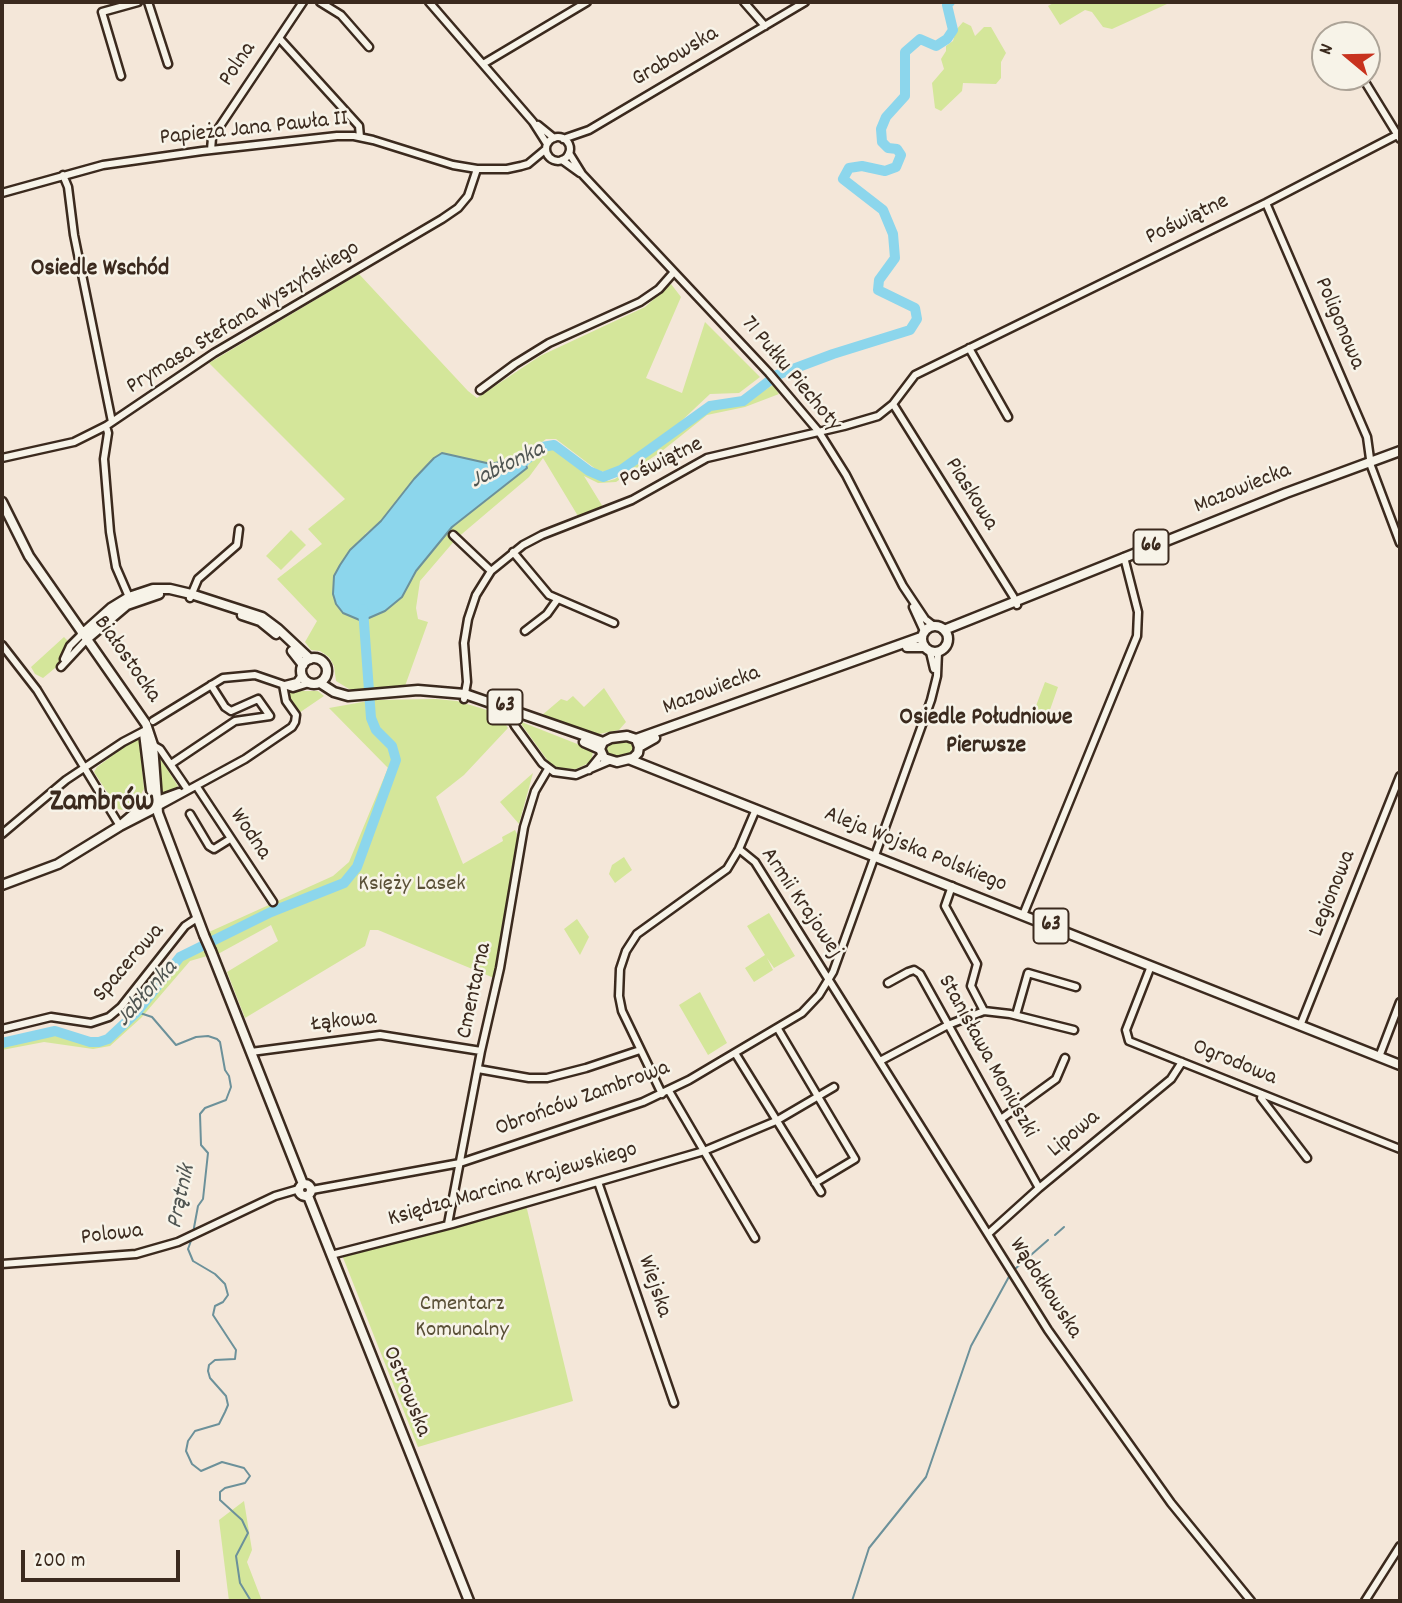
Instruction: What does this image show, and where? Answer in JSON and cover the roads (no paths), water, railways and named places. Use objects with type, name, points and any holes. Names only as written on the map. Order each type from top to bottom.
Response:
[{"type":"main road","name":"Mazowiecka","points":[[946,634],[1016,603],[1400,451]]},
{"type":"main road","name":"Mazowiecka","points":[[1371,464],[1400,457]]},
{"type":"main road","name":"Białostocka","points":[[2,502],[29,556],[137,717],[144,731],[155,804]]},
{"type":"main road","name":"63","points":[[84,637],[111,608],[130,597],[161,589],[262,617],[306,662],[317,658],[325,664],[327,670],[323,680]]},
{"type":"main road","name":"63","points":[[84,637],[115,613],[140,599],[160,594],[191,596]]},
{"type":"main road","name":"Mazowiecka","points":[[638,746],[927,644],[934,626]]},
{"type":"main road","points":[[927,644],[945,648],[946,634],[934,626]]},
{"type":"main road","name":"Białostocka","points":[[84,637],[141,713],[153,745],[155,804]]},
{"type":"main road","points":[[306,662],[302,675],[309,683]]},
{"type":"main road","name":"63","points":[[323,680],[342,695],[436,690],[465,696],[602,748],[609,761],[631,760]]},
{"type":"main road","name":"63","points":[[309,683],[323,680]]},
{"type":"main road","name":"63","points":[[602,748],[611,737],[627,736],[638,746]]},
{"type":"main road","name":"Aleja Wojska Polskiego","points":[[638,746],[654,766],[689,782]]},
{"type":"main road","points":[[631,760],[638,746]]},
{"type":"main road","name":"Aleja Wojska Polskiego","points":[[631,760],[1400,1065]]},
{"type":"main road","points":[[2,885],[58,864],[118,823],[155,804]]},
{"type":"main road","points":[[118,823],[155,804]]},
{"type":"main road","points":[[155,804],[251,1052],[302,1195],[310,1193]]},
{"type":"main road","name":"Ostrowska","points":[[310,1193],[331,1255],[469,1601]]},
{"type":"street","points":[[121,76],[102,12],[138,2]]},
{"type":"street","points":[[148,2],[168,64]]},
{"type":"street","name":"Polna","points":[[211,150],[212,138],[303,2]]},
{"type":"street","points":[[320,2],[341,15],[369,47]]},
{"type":"street","points":[[429,2],[533,122],[550,158],[562,160],[589,130]]},
{"type":"street","points":[[483,64],[587,2]]},
{"type":"street","points":[[744,2],[765,26]]},
{"type":"street","name":"Grabowska","points":[[563,139],[589,130],[805,2]]},
{"type":"street","points":[[279,38],[359,126],[360,137]]},
{"type":"street","points":[[1371,91],[1399,137]]},
{"type":"street","points":[[533,122],[554,138],[563,139],[569,150]]},
{"type":"street","name":"Papieża Jana Pawła II","points":[[2,193],[63,175],[122,162],[337,136],[360,137],[453,165],[477,169],[507,169],[550,158]]},
{"type":"street","name":"Poświątne","points":[[465,696],[467,682],[464,643],[468,619],[480,586],[491,571],[513,552],[542,535],[632,500],[707,458],[878,415],[893,404],[915,375],[1399,137]]},
{"type":"street","points":[[528,164],[554,138]]},
{"type":"street","name":"71 Pułku Piechoty","points":[[569,150],[582,174]]},
{"type":"street","name":"71 Pułku Piechoty","points":[[562,160],[582,174],[777,381],[819,432],[846,475],[903,586],[925,619],[934,626]]},
{"type":"street","name":"Prymasa Stefana Wyszyńskiego","points":[[2,458],[74,442],[109,424],[201,361],[458,208],[468,196],[477,169]]},
{"type":"street","points":[[63,175],[68,187],[74,235],[109,424],[104,460],[110,532],[116,566],[130,597]]},
{"type":"street","name":"Poligonowa","points":[[1266,203],[1367,437],[1371,464],[1400,543]]},
{"type":"street","points":[[480,390],[549,342],[640,302],[659,289],[674,272]]},
{"type":"street","points":[[970,348],[1008,417]]},
{"type":"street","name":"Piaskowa","points":[[893,404],[1016,603]]},
{"type":"street","points":[[191,596],[198,579],[237,545],[239,529]]},
{"type":"street","points":[[453,535],[491,571]]},
{"type":"street","points":[[513,552],[542,589],[558,600],[614,623]]},
{"type":"street","points":[[1023,915],[1137,636],[1138,612],[1125,560]]},
{"type":"street","points":[[874,855],[934,688],[934,666],[903,586]]},
{"type":"street","points":[[525,631],[548,614],[558,600]]},
{"type":"street","points":[[2,645],[27,675],[118,823]]},
{"type":"street","points":[[153,721],[186,698],[223,678],[247,674],[265,677],[293,688],[309,683]]},
{"type":"street","points":[[284,685],[297,682],[302,675]]},
{"type":"street","points":[[171,764],[235,721],[270,716],[258,699],[231,710],[225,707],[211,685]]},
{"type":"street","points":[[155,804],[197,787],[292,727],[296,719],[285,698],[284,685]]},
{"type":"street","points":[[512,712],[514,726],[548,769],[576,775],[609,761]]},
{"type":"street","points":[[2,834],[84,767],[144,731]]},
{"type":"street","points":[[153,745],[160,749],[188,790]]},
{"type":"street","points":[[589,770],[602,748]]},
{"type":"street","name":"Cmentarna","points":[[448,1224],[502,956],[524,827],[535,791],[548,769]]},
{"type":"street","name":"Legionowa","points":[[1300,1026],[1400,776]]},
{"type":"street","name":"Wodna","points":[[197,787],[273,902]]},
{"type":"street","points":[[662,1094],[626,1021],[619,996],[620,969],[626,951],[637,934],[721,874],[739,849],[756,809]]},
{"type":"street","points":[[190,814],[209,846],[214,849],[230,839]]},
{"type":"street","name":"Armii Krajowej","points":[[739,849],[755,862],[830,979]]},
{"type":"street","name":"Obrońców Zambrowa","points":[[310,1193],[460,1163],[594,1119],[669,1091],[778,1029],[808,1008],[830,979],[874,855]]},
{"type":"street","points":[[952,886],[945,906],[977,964],[971,986],[984,1011]]},
{"type":"street","name":"Spacerowa","points":[[2,1029],[51,1017],[91,1023],[109,1017],[121,1007],[185,926],[197,918]]},
{"type":"street","name":"Ogrodowa","points":[[1151,966],[1126,1030],[1126,1035],[1135,1044],[1400,1149]]},
{"type":"street","name":"Stanisława Moniuszki","points":[[888,983],[914,970],[920,974],[1039,1188]]},
{"type":"street","points":[[1016,1015],[1028,973],[1076,986]]},
{"type":"street","name":"Wądołkowska","points":[[830,979],[1048,1330],[1171,1503],[1251,1601]]},
{"type":"street","points":[[1379,1057],[1400,1002]]},
{"type":"street","points":[[880,1061],[948,1025],[984,1011],[1016,1015],[1074,1030]]},
{"type":"street","points":[[778,1029],[855,1159],[814,1183]]},
{"type":"street","name":"Łąkowa","points":[[251,1052],[380,1034],[481,1051]]},
{"type":"street","points":[[478,1069],[528,1078],[547,1078],[640,1050]]},
{"type":"street","points":[[735,1053],[821,1192]]},
{"type":"street","points":[[1001,1119],[1056,1079],[1065,1058]]},
{"type":"street","name":"Lipowa","points":[[988,1234],[1039,1188],[1171,1079],[1182,1062]]},
{"type":"street","name":"Księdza Marcina Krajewskiego","points":[[331,1255],[704,1151],[776,1121],[834,1087]]},
{"type":"street","points":[[669,1091],[755,1238]]},
{"type":"street","points":[[1262,1094],[1261,1098],[1307,1158]]},
{"type":"street","name":"Wiejska","points":[[598,1182],[674,1404]]},
{"type":"street","name":"Polowa","points":[[2,1264],[136,1254],[188,1238],[275,1196],[301,1187]]},
{"type":"street","points":[[1365,1601],[1400,1546]]},
{"type":"water","points":[[442,453],[491,464],[524,456],[527,468],[452,527],[416,571],[402,597],[385,611],[362,621],[343,613],[333,594],[334,576],[340,565],[350,550],[381,521],[414,479]]},
{"type":"waterway","name":"Jabłonka","points":[[515,465],[525,461],[542,447],[554,445],[589,471],[603,477],[621,470],[710,406],[743,401],[777,375],[910,330],[917,319],[915,308],[878,290],[879,280],[895,258],[893,234],[883,210],[843,179],[849,168],[862,166],[885,171],[896,167],[901,155],[897,149],[888,148],[882,142],[881,129],[886,117],[905,96],[905,52],[920,39],[936,46],[947,39],[953,30],[947,5],[950,2]]},
{"type":"waterway","name":"Jabłonka","points":[[2,1043],[55,1031],[90,1042],[108,1039],[137,1012],[180,957],[271,912],[344,883],[357,867],[396,760],[392,746],[376,730],[371,718],[363,609]]},
{"type":"waterway","name":"Prątnik","points":[[137,1012],[152,1017],[176,1045],[196,1037],[208,1036],[217,1039],[229,1076],[231,1087],[226,1100],[205,1108],[200,1114],[201,1145],[208,1153],[203,1199],[198,1206],[193,1233]]},
{"type":"waterway","points":[[1055,1235],[1064,1227]]},
{"type":"waterway","name":"Prątnik","points":[[192,1238],[188,1249],[193,1261],[215,1274],[225,1284],[228,1295],[223,1302],[215,1306],[213,1315],[236,1350],[235,1359],[215,1360],[209,1365],[210,1378],[226,1396],[228,1405],[225,1412],[219,1424],[195,1431],[188,1441],[186,1451],[192,1464],[201,1471],[222,1462],[244,1468],[250,1476],[245,1483],[225,1488],[220,1492],[220,1500],[242,1520],[248,1533],[236,1556],[240,1583],[251,1601]]},
{"type":"waterway","points":[[1015,1269],[1048,1240]]},
{"type":"waterway","points":[[852,1601],[869,1548],[926,1477],[971,1346],[1011,1273]]},
{"type":"tunnel","points":[[201,943],[212,938]]},
{"type":"district","name":"Osiedle Wschód","points":[[100,271]]},
{"type":"district","name":"Osiedle Południowe Pierwsze","points":[[986,734]]},
{"type":"district","name":"Zambrów","points":[[102,805]]},
{"type":"park label","name":"Księży Lasek","points":[[412,886]]},
{"type":"park label","name":"Cmentarz Komunalny","points":[[462,1319]]}]
